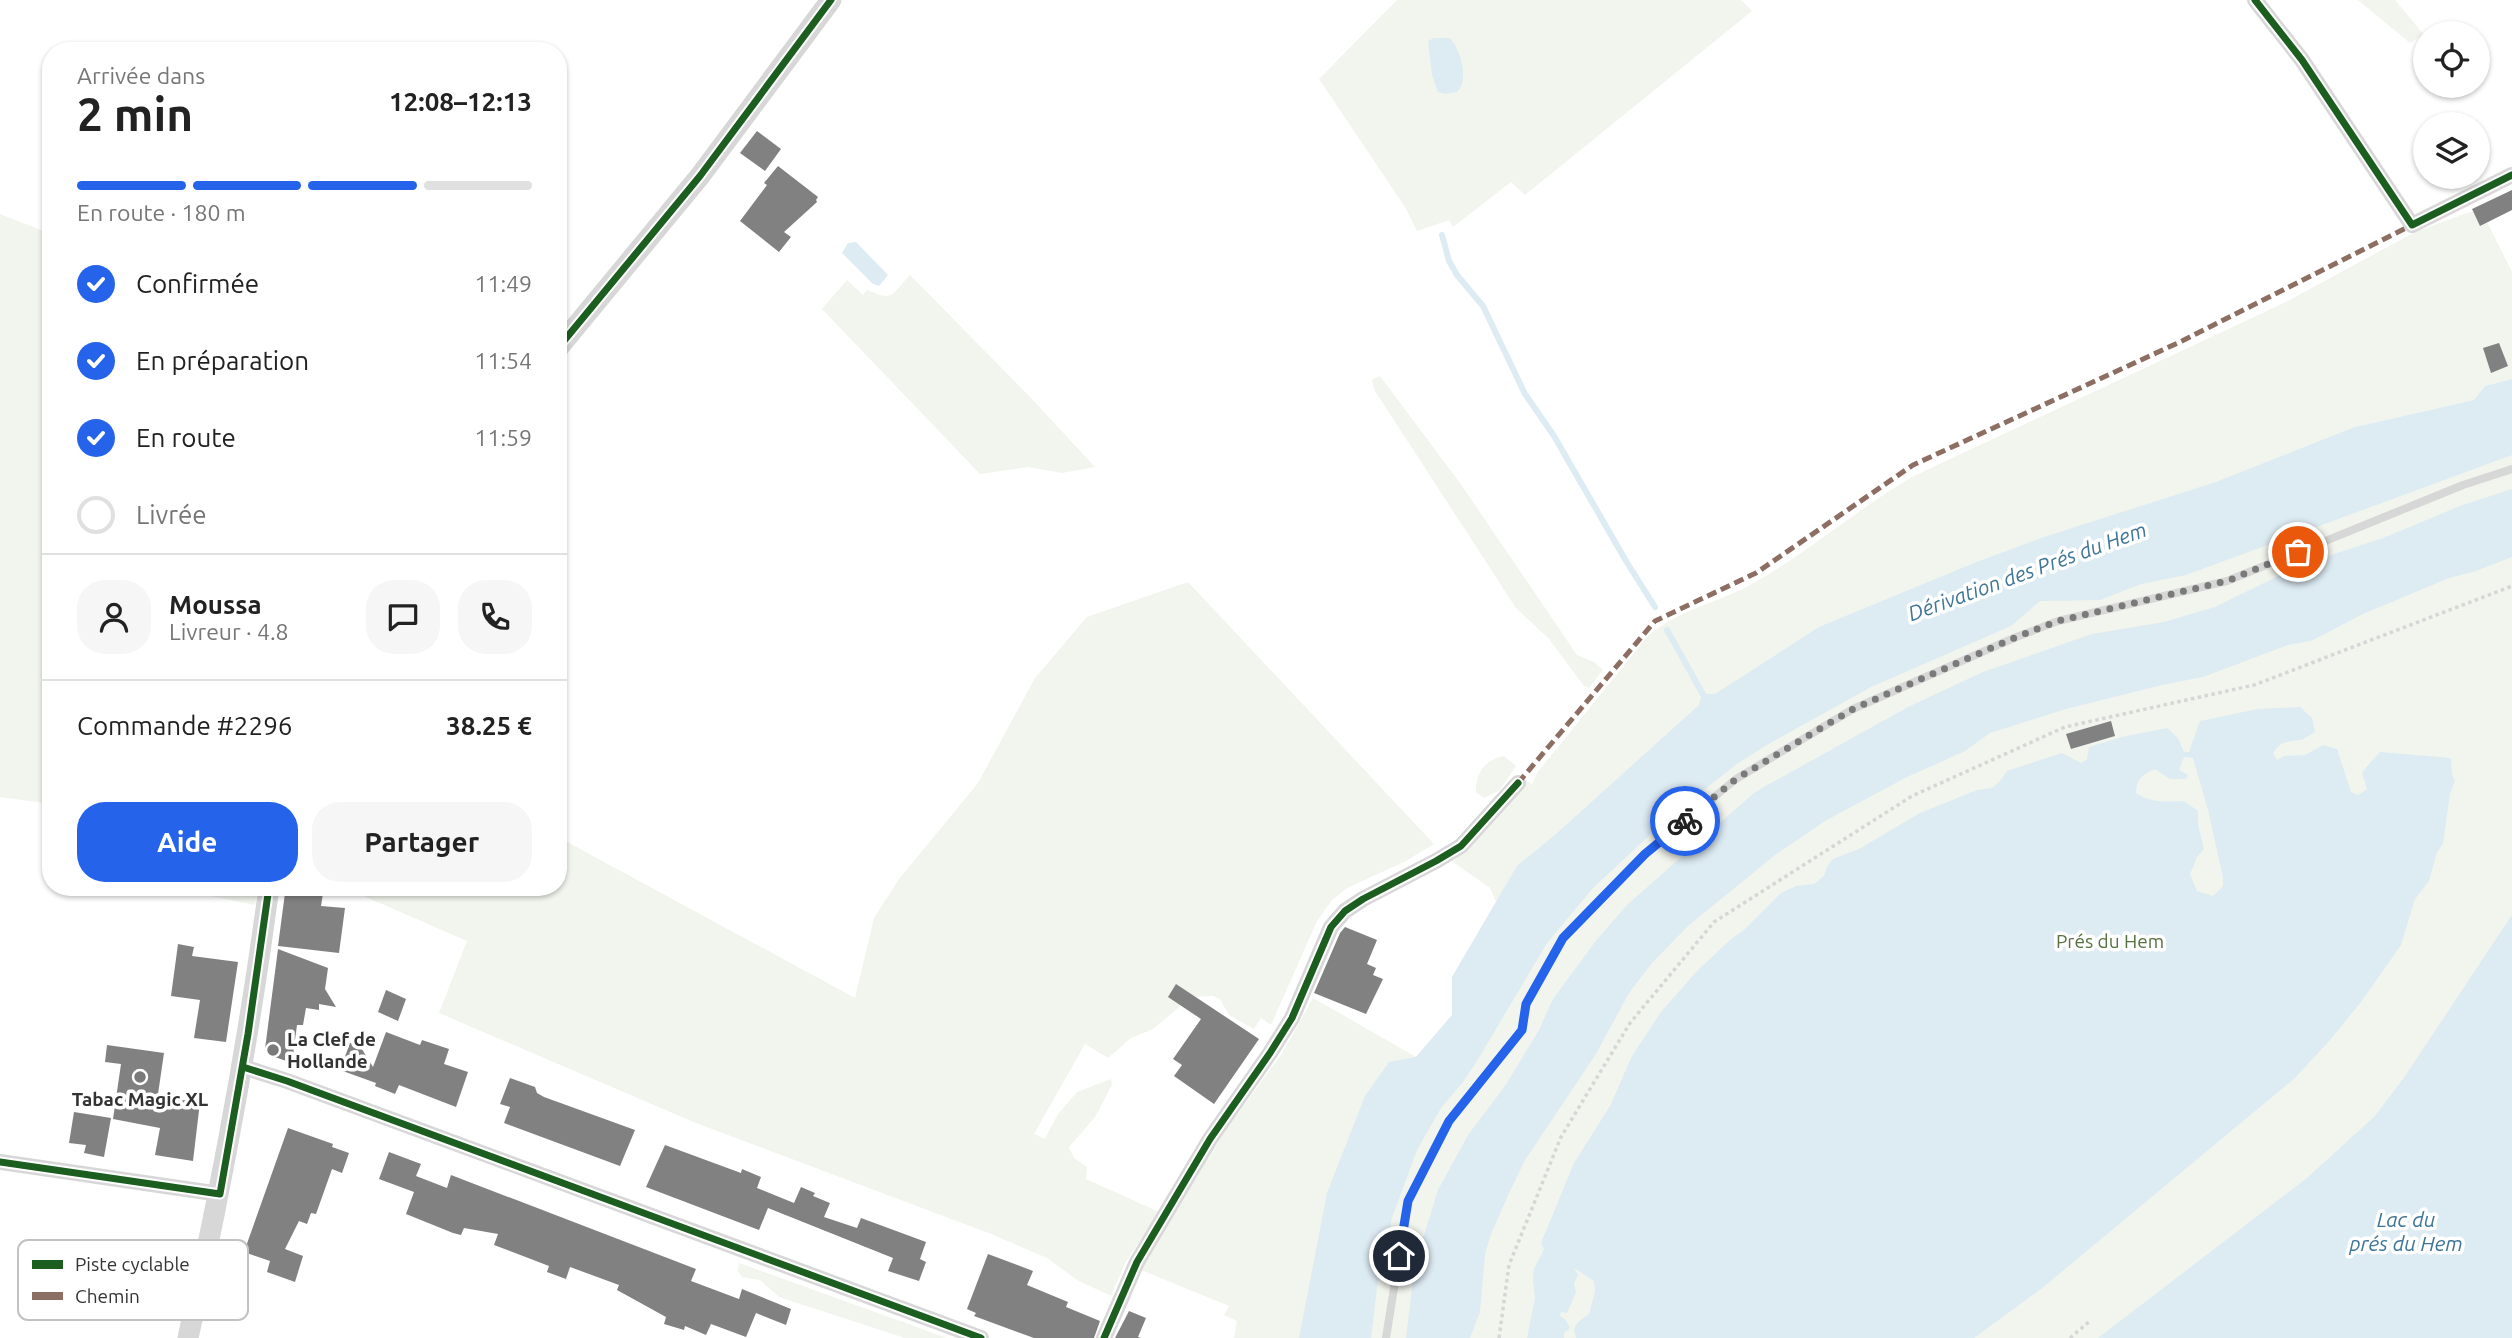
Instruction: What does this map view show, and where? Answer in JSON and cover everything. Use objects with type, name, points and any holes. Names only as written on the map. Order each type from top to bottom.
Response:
[{"type":"street","points":[[567,337],[692,185],[831,0]]},
{"type":"street","points":[[2255,0],[2302,60],[2412,225],[2512,175]]},
{"type":"street","points":[[1104,1338],[1137,1262],[1210,1139],[1292,1018],[1331,927],[1345,911],[1363,899],[1461,846],[1518,783]]},
{"type":"street","points":[[210,1240],[243,1067],[268,896]]},
{"type":"street","points":[[243,1067],[981,1338]]},
{"type":"street","points":[[0,1162],[220,1194]]},
{"type":"street","points":[[188,1338],[192,1320]]},
{"type":"lane","points":[[1386,1338],[1408,1201],[1449,1121],[1522,1030],[1526,1004],[1563,938],[1645,854],[1736,779],[1853,709],[2014,638],[2058,621],[2227,581],[2463,485],[2512,469]]},
{"type":"path","points":[[1499,1338],[1509,1265],[1561,1137],[1630,1023],[1714,922],[1912,796],[2065,727],[2254,685],[2512,586]]},
{"type":"path","points":[[2070,1338],[2091,1320]]},
{"type":"green space","points":[[1397,0],[1741,0],[1752,11],[1525,195],[1511,182],[1453,227],[1449,220],[1417,231],[1405,207],[1319,79]]},
{"type":"green space","points":[[2358,0],[2395,0],[2413,22],[2413,41],[2410,43]]},
{"type":"green space","name":"Prés du Hem","points":[[2470,212],[2482,212],[2512,272],[2512,379],[2485,386],[2474,400],[2355,427],[2512,400],[2512,1338],[1234,1338],[1237,1321],[1224,1315],[1229,1306],[1141,1270],[1217,1141],[1281,1055],[1313,998],[1416,1057],[1452,1015],[1452,977],[1496,902],[1490,888],[1453,862],[1527,780],[1532,785],[1537,773],[1647,637],[1658,628],[1684,613],[1752,584],[1914,476],[2286,302],[2415,232]]},
{"type":"green space","points":[[0,214],[42,230],[42,803],[0,797]]},
{"type":"green space","points":[[910,275],[1095,467],[1062,473],[1028,467],[980,474],[822,309],[847,280],[863,295],[867,290],[887,296],[892,295]]},
{"type":"green space","points":[[1380,376],[1460,483],[1577,655],[1594,662],[1603,670],[1589,688],[1584,686],[1549,639],[1516,608],[1375,391],[1372,380]]},
{"type":"green space","points":[[1188,582],[1434,844],[1404,862],[1347,888],[1332,900],[1317,921],[1271,1025],[1261,1018],[1254,1029],[1229,1015],[1220,999],[1213,996],[1191,997],[1153,1029],[1131,1038],[1108,1058],[1085,1044],[1034,1134],[1045,1139],[1058,1114],[1077,1092],[1111,1079],[1112,1085],[1095,1117],[1069,1147],[1074,1158],[1087,1167],[1086,1179],[1159,1212],[1125,1263],[1111,1296],[1077,1280],[1047,1258],[991,1234],[696,1123],[439,1013],[467,941],[364,896],[567,896],[567,842],[855,998],[874,918],[899,879],[978,783],[1035,678],[1087,617]]},
{"type":"green space","points":[[1504,756],[1516,766],[1500,790],[1484,798],[1476,792],[1479,773],[1491,760]]},
{"type":"green space","points":[[212,896],[256,896],[255,905]]},
{"type":"green space","points":[[739,1263],[947,1338],[905,1338],[779,1297],[760,1280],[742,1277],[738,1271]]},
{"type":"water","points":[[1434,38],[1450,38],[1457,49],[1463,80],[1457,92],[1438,92],[1432,75],[1428,41]]},
{"type":"water","points":[[856,242],[888,275],[879,286],[873,284],[842,253],[848,243]]},
{"type":"water","name":"Dérivation des Prés du Hem","points":[[2512,379],[2512,455],[2186,575],[2141,584],[2100,600],[2040,601],[2011,626],[1871,687],[1765,746],[1737,764],[1669,817],[1592,889],[1547,943],[1477,1061],[1441,1108],[1417,1150],[1392,1218],[1377,1288],[1371,1338],[1299,1338],[1327,1193],[1365,1096],[1389,1062],[1416,1057],[1452,1015],[1452,977],[1517,866],[1699,705],[1702,694],[1715,694],[1819,627],[1979,561],[2044,537],[2216,482],[2355,427],[2474,400],[2485,386]]},
{"type":"water","points":[[2512,489],[2512,557],[2449,578],[2363,614],[2311,641],[2288,645],[2203,677],[2066,709],[1990,733],[1965,751],[1905,778],[1825,821],[1775,855],[1688,926],[1651,964],[1629,993],[1596,1054],[1525,1160],[1509,1193],[1485,1254],[1480,1312],[1470,1338],[1406,1338],[1415,1264],[1438,1190],[1468,1135],[1505,1086],[1539,1030],[1553,999],[1595,942],[1627,905],[1755,792],[1908,707],[1983,672],[2092,634],[2164,622],[2215,607],[2301,565],[2383,538],[2460,506]]},
{"type":"water","points":[[2300,707],[2312,718],[2315,732],[2303,739],[2278,746],[2273,753],[2277,760],[2284,756],[2305,755],[2323,745],[2337,749],[2351,792],[2358,795],[2367,789],[2362,772],[2380,752],[2451,758],[2455,781],[2450,794],[2443,844],[2437,852],[2429,881],[2415,899],[2401,945],[2361,1002],[2295,1078],[2041,1289],[1974,1338],[1576,1338],[1574,1329],[1578,1322],[1589,1314],[1595,1291],[1594,1281],[1574,1268],[1578,1275],[1574,1284],[1576,1292],[1567,1313],[1561,1312],[1560,1316],[1570,1328],[1564,1333],[1564,1338],[1527,1338],[1535,1298],[1534,1269],[1544,1249],[1541,1243],[1574,1163],[1610,1106],[1632,1056],[1661,1012],[1697,971],[1781,893],[1796,886],[1814,884],[1824,876],[1833,859],[1859,849],[1920,813],[1977,790],[1992,788],[2007,771],[2062,753],[2081,763],[2087,759],[2089,747],[2167,728],[2178,738],[2184,752],[2189,752],[2200,721],[2258,709]],"holes":[[[2184,757],[2193,758],[2223,878],[2223,886],[2213,896],[2197,891],[2190,874],[2197,857],[2204,849],[2198,825],[2198,811],[2184,801],[2164,802],[2136,793],[2141,778],[2155,769],[2170,779],[2186,779],[2188,775],[2179,770]]]},
{"type":"water","name":"Lac du prés du Hem","points":[[2512,915],[2512,1338],[2098,1338],[2307,1178],[2374,1117],[2403,1079]]},
{"type":"building","points":[[757,131],[781,149],[765,171],[740,153]]},
{"type":"building","points":[[778,166],[818,197],[817,202],[784,232],[791,237],[779,252],[740,221]]},
{"type":"building","points":[[2512,190],[2512,210],[2480,226],[2472,209]]},
{"type":"building","points":[[2499,343],[2508,366],[2491,373],[2483,348]]},
{"type":"building","points":[[2111,721],[2115,736],[2071,749],[2066,734]]},
{"type":"building","points":[[285,896],[323,896],[321,906],[345,908],[339,953],[278,946]]},
{"type":"building","points":[[1345,927],[1377,940],[1367,964],[1376,968],[1373,975],[1383,979],[1366,1014],[1314,993]]},
{"type":"building","points":[[178,944],[194,947],[192,956],[238,962],[226,1042],[194,1038],[200,1000],[171,996]]},
{"type":"building","points":[[278,949],[328,968],[325,989],[336,1007],[319,1004],[319,1010],[306,1008],[303,1025],[297,1025],[292,1063],[269,1055],[265,1049]]},
{"type":"building","points":[[1176,984],[1259,1039],[1214,1104],[1174,1076],[1182,1065],[1173,1059],[1201,1019],[1168,997]]},
{"type":"building","points":[[386,990],[406,999],[398,1021],[378,1012]]},
{"type":"building","points":[[386,1032],[420,1045],[422,1040],[449,1049],[444,1064],[468,1072],[456,1107],[399,1085],[395,1094],[375,1086],[376,1083],[340,1070],[350,1043],[360,1046],[373,1067]]},
{"type":"building","points":[[107,1045],[164,1053],[157,1101],[200,1102],[193,1161],[155,1155],[160,1128],[113,1119],[121,1064],[105,1062]]},
{"type":"building","points":[[510,1078],[535,1087],[537,1093],[544,1097],[635,1130],[620,1166],[504,1123],[510,1107],[500,1104]]},
{"type":"building","points":[[74,1112],[111,1118],[104,1157],[84,1153],[86,1145],[69,1143]]},
{"type":"building","points":[[288,1128],[333,1144],[332,1147],[349,1153],[342,1173],[332,1169],[316,1214],[311,1213],[307,1224],[299,1221],[285,1249],[303,1256],[295,1282],[267,1272],[270,1261],[248,1253],[248,1241]]},
{"type":"building","points":[[665,1145],[741,1173],[742,1169],[761,1177],[757,1188],[794,1203],[801,1187],[815,1193],[813,1196],[830,1203],[824,1217],[857,1228],[861,1218],[926,1242],[920,1259],[926,1262],[919,1281],[888,1271],[893,1258],[768,1208],[759,1230],[646,1187]]},
{"type":"building","points":[[389,1152],[421,1164],[416,1176],[447,1188],[451,1175],[696,1269],[691,1281],[739,1299],[742,1289],[791,1309],[786,1325],[756,1313],[746,1337],[711,1324],[706,1335],[685,1326],[684,1330],[664,1324],[666,1317],[617,1290],[619,1285],[570,1267],[566,1279],[547,1272],[549,1266],[494,1245],[498,1234],[464,1228],[461,1235],[406,1214],[414,1192],[379,1179]]},
{"type":"building","points":[[988,1254],[1033,1271],[1027,1285],[1068,1302],[1066,1307],[1100,1321],[1094,1338],[1034,1338],[974,1316],[976,1313],[967,1309]]},
{"type":"building","points":[[1129,1311],[1146,1318],[1138,1337],[1141,1338],[1115,1338]]},
{"type":"waterway","points":[[1442,235],[1449,261],[1483,306],[1525,394],[1554,436],[1655,607]]},
{"type":"waterway","points":[[1667,630],[1705,698]]},
{"type":"marked path","points":[[1518,783],[1655,621],[1756,573],[1913,465],[2182,341],[2412,225]]},
{"type":"cycle path","points":[[567,337],[700,176],[831,0]]},
{"type":"cycle path","points":[[2255,0],[2302,60],[2412,225],[2512,175]]},
{"type":"cycle path","points":[[1104,1338],[1137,1262],[1210,1139],[1292,1018],[1331,927],[1345,911],[1363,899],[1461,846],[1518,783]]},
{"type":"cycle path","points":[[0,1162],[220,1194],[248,1034],[268,896]]},
{"type":"cycle path","points":[[243,1067],[981,1338]]},
{"type":"way so far","points":[[1685,821],[1736,779],[1853,709],[2014,638],[2058,621],[2227,581],[2298,552]]},
{"type":"place","name":"La Clef de Hollande","points":[[273,1050]]},
{"type":"place","name":"Tabac Magic XL","points":[[140,1077]]},
{"type":"route","points":[[1399,1256],[1408,1201],[1449,1121],[1522,1030],[1526,1004],[1563,938],[1645,854],[1685,821]]}]
